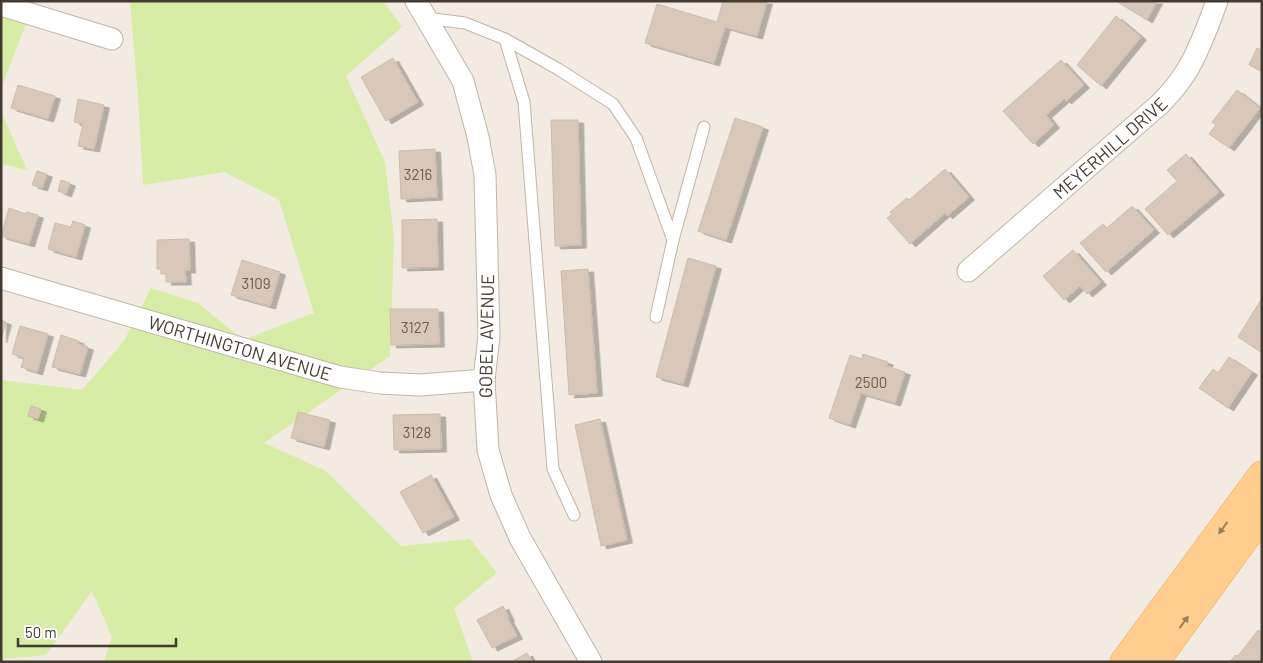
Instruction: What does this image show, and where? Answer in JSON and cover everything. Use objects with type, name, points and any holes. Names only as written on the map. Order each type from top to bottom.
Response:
[{"type":"main road","points":[[1124,662],[1258,497]]},
{"type":"main road","points":[[1155,662],[1258,497]]},
{"type":"street","name":"MEYERHILL DRIVE","points":[[968,271],[1153,111],[1173,91],[1189,67],[1217,1]]},
{"type":"street","points":[[1,5],[112,39]]},
{"type":"street","name":"GOBEL AVENUE","points":[[421,10],[463,81],[478,137],[485,175],[488,336],[484,380],[488,450],[501,495],[520,538],[590,662]]},
{"type":"street","name":"WORTHINGTON AVENUE","points":[[1,278],[340,377],[380,383],[420,385],[484,380]]},
{"type":"lane","points":[[421,10],[465,23],[505,39],[558,68],[613,104],[636,138],[673,240]]},
{"type":"lane","points":[[505,39],[524,102],[553,469],[574,515]]},
{"type":"lane","points":[[656,317],[673,240],[704,127]]},
{"type":"green space","points":[[1,1],[35,1],[1,88]]},
{"type":"green space","points":[[130,1],[383,1],[402,27],[346,76],[385,162],[394,238],[390,356],[264,443],[326,471],[401,546],[470,539],[497,573],[454,608],[473,662],[104,662],[112,637],[92,591],[46,655],[1,659],[1,380],[82,390],[124,341],[151,288],[198,303],[243,340],[314,313],[279,200],[224,172],[143,185]]},
{"type":"green space","points":[[1,112],[27,170],[1,164]]},
{"type":"building","points":[[723,1],[767,1],[757,36],[725,27],[714,63],[645,43],[657,4],[717,22]]},
{"type":"building","points":[[1116,1],[1157,1],[1147,20]]},
{"type":"building","points":[[1116,16],[1141,37],[1101,86],[1077,65]]},
{"type":"building","points":[[1257,48],[1262,49],[1262,71],[1249,65]]},
{"type":"building","points":[[393,58],[418,102],[386,121],[361,77]]},
{"type":"building","points":[[1061,60],[1084,85],[1046,115],[1054,125],[1033,144],[1003,111]]},
{"type":"building","points":[[18,85],[55,96],[48,119],[11,108]]},
{"type":"building","points":[[1237,90],[1260,108],[1229,148],[1209,134],[1216,125],[1212,122]]},
{"type":"building","points":[[78,99],[104,105],[94,149],[78,146],[83,124],[74,122]]},
{"type":"building","points":[[735,118],[763,127],[726,240],[698,231]]},
{"type":"building","points":[[551,120],[578,120],[581,245],[555,246]]},
{"type":"building","points":[[435,149],[437,197],[401,199],[399,151]]},
{"type":"building","points":[[1186,154],[1219,192],[1168,235],[1145,209],[1177,181],[1167,170]]},
{"type":"building","points":[[945,169],[969,197],[947,216],[945,213],[910,244],[887,218],[892,214],[890,212],[907,198],[909,200]]},
{"type":"building","points":[[37,171],[47,174],[42,188],[32,185]]},
{"type":"building","points":[[61,180],[70,183],[66,194],[58,191]]},
{"type":"building","points":[[1132,206],[1154,230],[1106,272],[1080,243],[1103,224],[1107,228]]},
{"type":"building","points":[[9,208],[26,214],[26,212],[38,215],[29,244],[1,236]]},
{"type":"building","points":[[437,219],[438,267],[402,268],[402,220]]},
{"type":"building","points":[[73,221],[85,225],[76,257],[48,249],[55,223],[71,227]]},
{"type":"building","points":[[189,239],[190,270],[185,270],[186,282],[166,282],[166,274],[161,274],[161,269],[157,269],[157,240]]},
{"type":"building","points":[[1073,250],[1101,282],[1087,294],[1080,286],[1064,300],[1043,276]]},
{"type":"building","points":[[688,258],[716,266],[683,384],[656,377]]},
{"type":"building","points":[[242,260],[280,272],[270,306],[231,295]]},
{"type":"building","points":[[588,269],[597,393],[569,395],[561,271]]},
{"type":"building","points":[[1262,298],[1262,353],[1238,337]]},
{"type":"building","points":[[390,309],[438,309],[439,344],[391,345]]},
{"type":"building","points":[[1,320],[6,322],[1,340]]},
{"type":"building","points":[[20,326],[48,334],[37,372],[21,367],[24,358],[12,354]]},
{"type":"building","points":[[61,335],[79,341],[78,344],[88,347],[80,374],[52,367]]},
{"type":"building","points":[[863,354],[888,362],[886,366],[905,372],[895,403],[861,393],[850,425],[829,418],[850,355],[862,359]]},
{"type":"building","points":[[1229,357],[1252,372],[1228,408],[1199,388],[1213,369],[1218,373]]},
{"type":"building","points":[[31,406],[41,409],[38,419],[28,416]]},
{"type":"building","points":[[298,412],[330,420],[324,447],[291,438]]},
{"type":"building","points":[[440,414],[441,449],[394,450],[393,415]]},
{"type":"building","points":[[600,419],[627,540],[601,546],[575,425]]},
{"type":"building","points":[[431,475],[454,517],[423,533],[400,492]]},
{"type":"building","points":[[503,606],[517,636],[492,648],[477,620]]},
{"type":"building","points":[[1258,630],[1262,633],[1262,662],[1230,662],[1235,655],[1238,656]]},
{"type":"building","points":[[527,653],[532,662],[511,662]]}]
